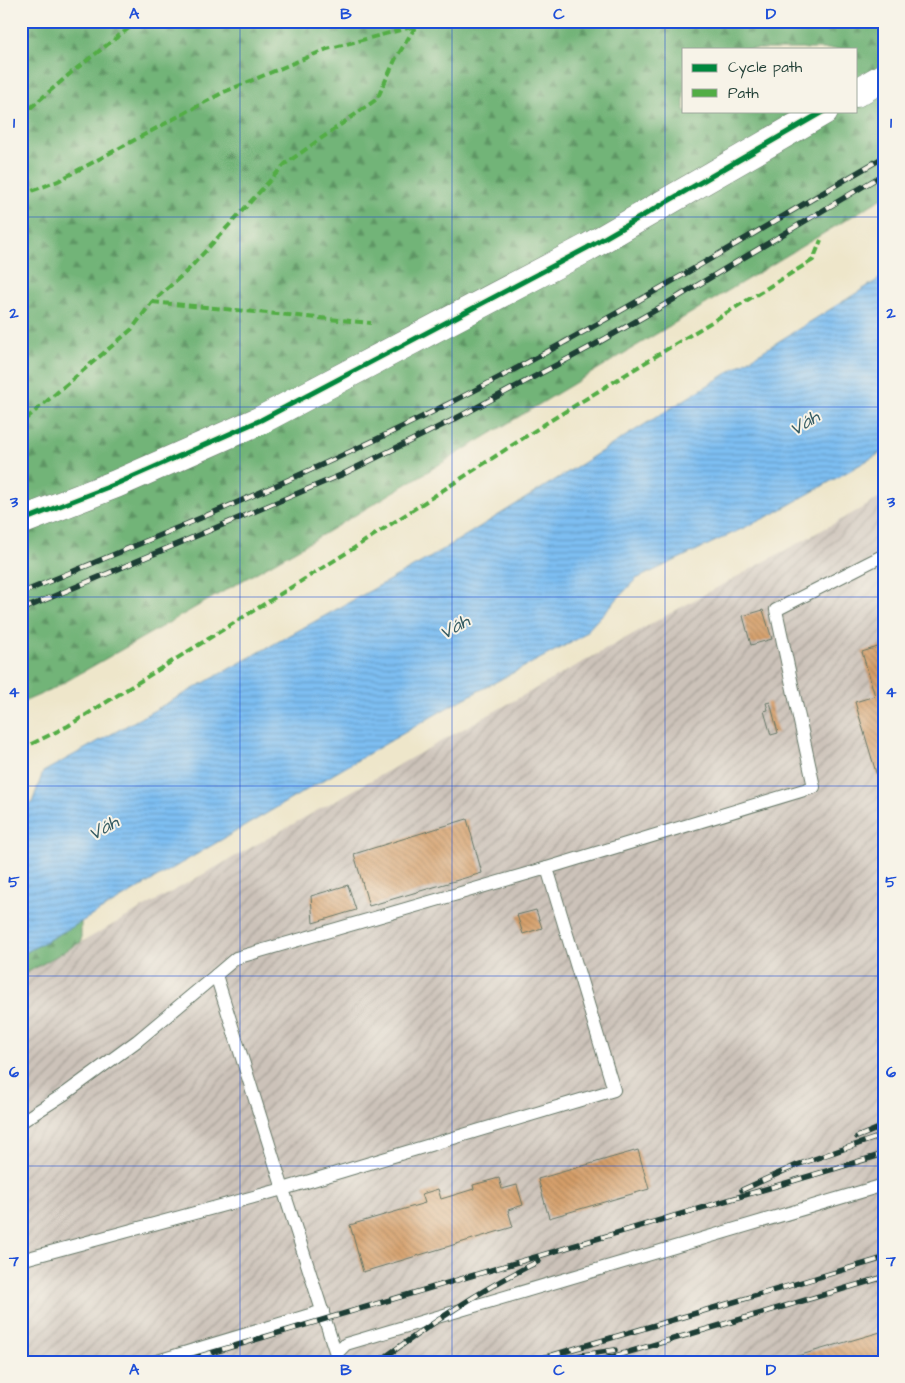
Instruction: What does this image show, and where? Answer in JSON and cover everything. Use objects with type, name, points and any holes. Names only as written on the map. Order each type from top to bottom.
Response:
[{"type":"street","points":[[858,92],[884,77]]},
{"type":"street","points":[[21,521],[116,484],[261,420],[587,248],[822,112]]},
{"type":"lane","points":[[21,1122],[66,1094],[137,1041],[236,958],[547,868],[814,787],[776,610],[884,555]]},
{"type":"lane","points":[[21,1260],[283,1189],[614,1090],[547,868]]},
{"type":"lane","points":[[216,975],[323,1311],[336,1358]]},
{"type":"lane","points":[[336,1358],[346,1344],[884,1185]]},
{"type":"lane","points":[[154,1362],[323,1311]]},
{"type":"shaded area","points":[[884,496],[884,1362],[21,1362],[21,976]]},
{"type":"green space","points":[[21,21],[884,21],[884,197],[322,535],[51,690],[21,703]]},
{"type":"green space","points":[[81,922],[81,942],[21,976],[21,955]]},
{"type":"water","name":"Váh","points":[[884,276],[884,451],[773,514],[636,579],[581,637],[450,706],[81,922],[21,955],[21,809],[32,803],[43,772],[431,557]]},
{"type":"building","points":[[763,610],[772,639],[751,645],[743,616]]},
{"type":"building","points":[[884,645],[883,796],[855,702],[875,696],[862,652]]},
{"type":"building","points":[[770,702],[778,733],[771,735],[764,711],[768,710],[766,703]]},
{"type":"building","points":[[467,819],[482,873],[369,906],[354,854]]},
{"type":"building","points":[[348,885],[356,910],[313,923],[311,896]]},
{"type":"building","points":[[536,910],[542,928],[523,934],[517,915]]},
{"type":"building","points":[[638,1150],[649,1189],[549,1218],[538,1179]]},
{"type":"building","points":[[499,1178],[502,1189],[517,1185],[523,1205],[508,1210],[513,1227],[363,1272],[350,1225],[425,1203],[422,1194],[438,1189],[441,1199],[474,1189],[473,1185]]},
{"type":"building","points":[[884,1331],[884,1362],[780,1361]]},
{"type":"railway","points":[[21,593],[287,480],[444,406],[611,316],[884,157]]},
{"type":"railway","points":[[21,610],[341,475],[451,421],[596,344],[884,174]]},
{"type":"railway","points":[[857,1137],[884,1126]]},
{"type":"railway","points":[[742,1190],[797,1165],[884,1135]]},
{"type":"railway","points":[[180,1362],[884,1154]]},
{"type":"railway","points":[[529,1362],[884,1258]]},
{"type":"railway","points":[[378,1362],[436,1321],[539,1261]]},
{"type":"railway","points":[[595,1362],[884,1277]]},
{"type":"railway","points":[[563,1358],[615,1350]]},
{"type":"marked path","points":[[21,116],[72,72],[138,21]]},
{"type":"marked path","points":[[21,195],[58,181],[224,92],[327,49],[416,26],[396,58],[377,99],[285,164],[188,270],[152,302],[132,329],[21,423]]},
{"type":"marked path","points":[[21,749],[68,726],[348,552],[548,422],[813,260],[821,240]]},
{"type":"marked path","points":[[152,302],[371,323]]},
{"type":"cycle path","points":[[21,521],[116,484],[261,420],[587,248],[822,112]]}]
